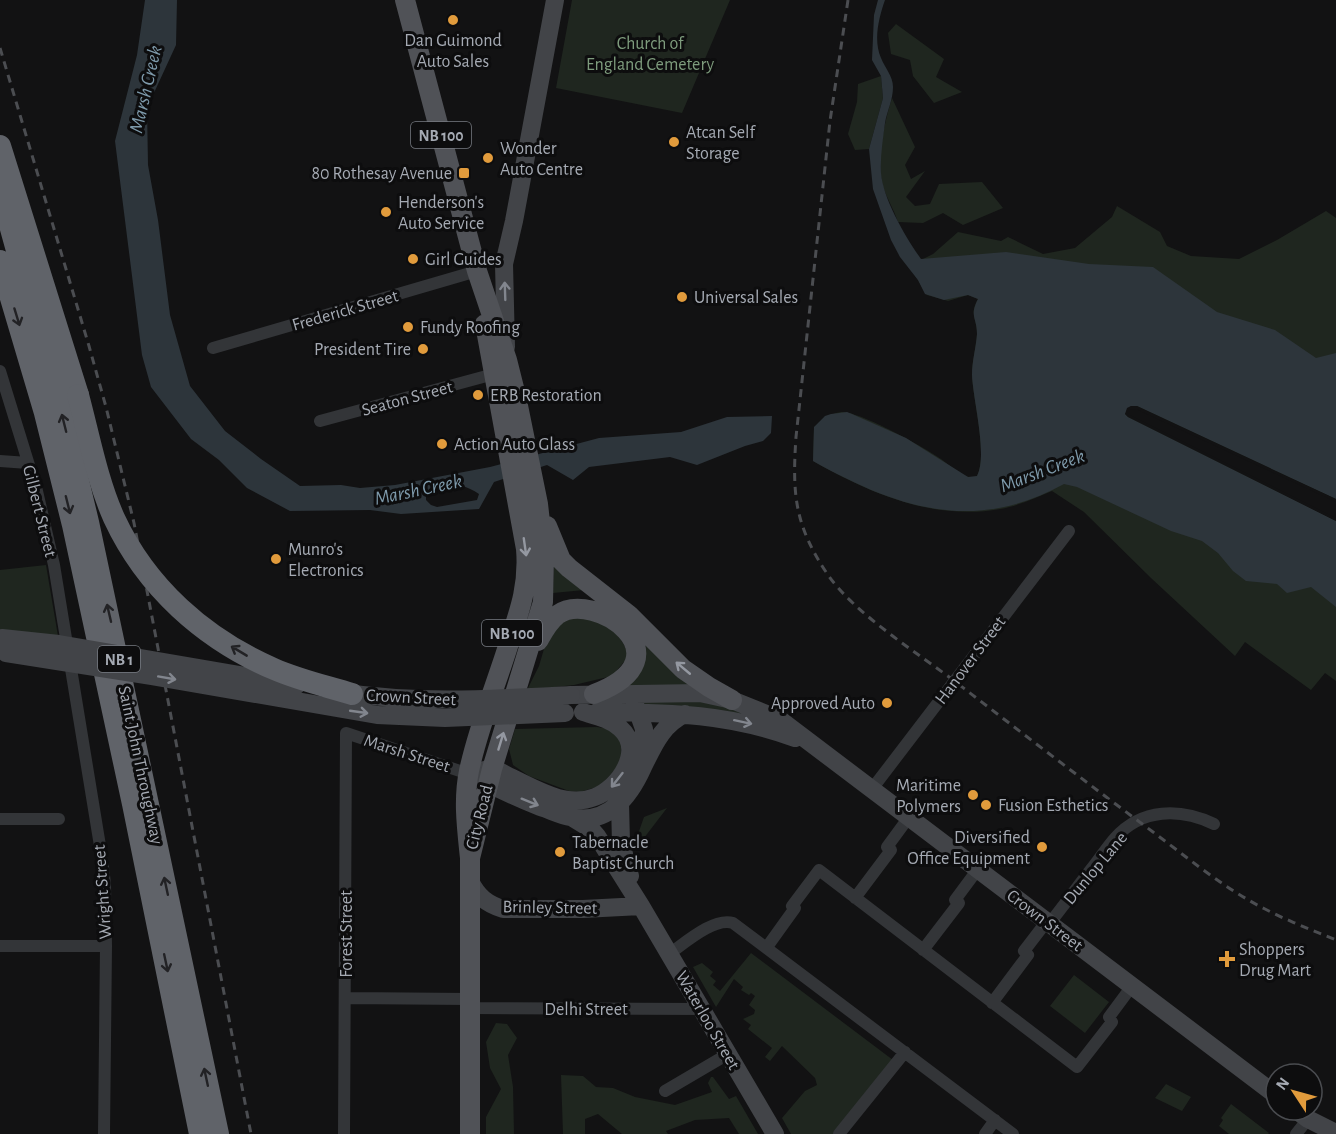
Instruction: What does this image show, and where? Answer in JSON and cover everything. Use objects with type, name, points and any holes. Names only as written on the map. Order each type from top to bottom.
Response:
[{"type":"highway","points":[[0,146],[78,395],[107,500],[134,555],[166,596],[211,633],[251,658],[291,676],[352,694]]},
{"type":"highway","name":"Saint John Throughway","points":[[0,189],[60,406],[91,533],[218,1134]]},
{"type":"highway","name":"Saint John Throughway","points":[[0,261],[45,413],[73,525],[200,1134]]},
{"type":"main road","name":"NB 100","points":[[405,0],[477,271],[500,367],[524,487]]},
{"type":"main road","points":[[500,367],[504,264],[555,0]]},
{"type":"main road","points":[[477,271],[504,264]]},
{"type":"main road","name":"City Road","points":[[471,858],[490,776],[543,602],[544,564],[538,504],[524,487]]},
{"type":"main road","name":"City Road","points":[[471,858],[465,815],[469,774],[527,578],[524,487]]},
{"type":"main road","points":[[538,504],[561,560],[642,627],[683,669],[732,700]]},
{"type":"main road","points":[[519,611],[543,602],[586,596],[618,606]]},
{"type":"main road","points":[[519,679],[543,632],[558,614],[570,609],[595,611],[619,623],[628,632],[636,655],[634,665],[621,681],[594,694]]},
{"type":"main road","name":"Crown Street","points":[[2,645],[59,644],[378,697],[446,700],[629,693],[700,693],[732,700],[779,719],[1264,1086]]},
{"type":"main road","name":"Crown Street","points":[[2,645],[152,676],[377,715],[445,718],[574,712],[706,715],[748,723],[813,745]]},
{"type":"main road","points":[[629,693],[639,712],[644,729],[641,772]]},
{"type":"main road","points":[[469,774],[490,776],[565,800],[579,801],[607,792],[618,782],[625,769],[630,756],[630,744],[622,729],[612,722],[574,712]]},
{"type":"main road","points":[[573,818],[594,818],[620,802],[636,783],[662,730],[685,714]]},
{"type":"main road","points":[[490,776],[527,801],[573,818],[591,829],[641,906]]},
{"type":"main road","points":[[620,802],[623,853],[641,906]]},
{"type":"main road","name":"NB 100","points":[[470,1134],[471,858]]},
{"type":"main road","name":"Brinley Street","points":[[470,881],[480,898],[503,909],[641,906]]},
{"type":"main road","name":"Waterloo Street","points":[[641,906],[775,1134]]},
{"type":"main road","points":[[1316,1122],[1336,1133]]},
{"type":"street","name":"Frederick Street","points":[[213,348],[477,271]]},
{"type":"street","name":"Seaton Street","points":[[320,421],[500,367]]},
{"type":"street","name":"Gilbert Street","points":[[0,371],[48,539],[69,653]]},
{"type":"street","points":[[0,461],[28,463]]},
{"type":"street","name":"Hanover Street","points":[[872,789],[1069,531]]},
{"type":"street","name":"Wright Street","points":[[69,653],[103,867],[104,1134]]},
{"type":"street","name":"Marsh Street","points":[[346,733],[469,774]]},
{"type":"street","name":"Forest Street","points":[[344,1134],[346,733]]},
{"type":"street","name":"Dunlop Lane","points":[[992,1003],[1028,955],[1024,951],[1116,837],[1138,821],[1168,813],[1190,814],[1214,824]]},
{"type":"street","points":[[855,898],[891,850],[887,847],[909,817]]},
{"type":"street","points":[[0,819],[58,819]]},
{"type":"street","points":[[923,950],[959,903],[955,900],[978,869]]},
{"type":"street","points":[[767,947],[794,908],[792,906],[819,870],[1077,1067],[1112,1022],[1109,1017],[1132,986]]},
{"type":"street","points":[[669,954],[715,924],[724,921],[738,925],[1012,1134]]},
{"type":"street","points":[[0,946],[105,946]]},
{"type":"street","name":"Delhi Street","points":[[346,998],[702,1009]]},
{"type":"street","points":[[839,1134],[905,1052]]},
{"type":"street","points":[[665,1091],[728,1054]]},
{"type":"street","points":[[985,1134],[995,1120]]},
{"type":"green space","name":"Church of England Cemetery","points":[[572,0],[730,0],[682,113],[556,88]]},
{"type":"green space","points":[[896,24],[944,59],[936,77],[962,92],[934,103],[913,76],[910,60],[891,54],[888,33]]},
{"type":"green space","points":[[881,76],[883,98],[869,149],[855,150],[848,134],[857,102],[858,84]]},
{"type":"green space","points":[[892,98],[915,147],[905,165],[911,179],[925,171],[906,197],[915,206],[930,204],[939,184],[982,182],[1003,208],[963,225],[943,213],[923,223],[898,222],[883,187],[880,165],[884,130]]},
{"type":"green space","points":[[1117,206],[1160,232],[1167,246],[1191,256],[1239,259],[1326,211],[1336,218],[1336,499],[1131,406],[1125,414],[1336,521],[1336,681],[1325,673],[1311,690],[1245,642],[1235,656],[1084,512],[1052,491],[1020,504],[1000,509],[975,512],[927,508],[903,502],[857,484],[813,461],[814,427],[829,416],[841,412],[861,417],[907,439],[963,475],[972,478],[977,476],[980,466],[981,441],[972,375],[977,334],[974,313],[978,299],[968,295],[948,301],[927,295],[913,272],[921,260],[933,254],[958,232],[1001,241],[1008,237],[1043,254],[1075,248],[1112,217]]},
{"type":"green space","points":[[554,564],[584,590],[553,593]]},
{"type":"green space","points":[[46,565],[58,636],[0,631],[0,570]]},
{"type":"green space","points":[[580,616],[611,629],[621,639],[629,656],[612,676],[574,685],[527,690],[539,666],[546,642],[563,621]]},
{"type":"green space","points":[[640,639],[694,685],[629,686],[628,684],[638,674]]},
{"type":"green space","points":[[641,700],[710,702],[755,716],[647,706]]},
{"type":"green space","points":[[597,727],[609,729],[621,741],[621,763],[600,786],[580,792],[569,791],[529,776],[513,765],[509,749],[515,729]]},
{"type":"green space","points":[[667,808],[644,838],[638,834],[644,817]]},
{"type":"green space","points":[[751,953],[893,1060],[835,1134],[791,1134],[782,1118],[805,1091],[817,1085],[815,1078],[782,1046],[770,1061],[765,1057],[772,1048],[748,1029],[751,1025],[743,1019],[754,1014],[755,1010],[749,1005],[755,996],[741,990],[743,987],[734,979],[716,1007],[693,967],[702,963],[713,972],[710,976],[716,981],[713,985],[720,991]]},
{"type":"green space","points":[[1074,975],[1109,1002],[1085,1033],[1050,1006]]},
{"type":"green space","points":[[496,1023],[507,1024],[517,1038],[508,1055],[513,1087],[514,1134],[486,1134],[486,1117],[501,1089],[490,1068],[486,1042]]},
{"type":"green space","points":[[561,1075],[583,1076],[596,1087],[613,1088],[635,1097],[675,1105],[712,1092],[708,1083],[713,1077],[729,1099],[736,1096],[758,1134],[739,1134],[729,1118],[695,1120],[666,1131],[668,1134],[622,1134],[598,1114],[585,1119],[585,1134],[563,1134]]},
{"type":"green space","points":[[1166,1084],[1191,1097],[1182,1111],[1155,1098]]},
{"type":"green space","points":[[1231,1104],[1269,1133],[1229,1134],[1219,1126],[1223,1120],[1221,1118]]},
{"type":"water","name":"Marsh Creek","points":[[145,0],[177,0],[176,45],[147,108],[148,165],[158,220],[170,315],[190,386],[225,431],[300,486],[341,485],[360,488],[395,485],[490,467],[599,438],[681,432],[727,417],[772,416],[771,433],[763,441],[697,465],[670,457],[589,467],[573,480],[547,465],[494,482],[479,509],[401,514],[370,510],[290,511],[247,488],[219,460],[191,439],[151,387],[142,355],[115,141],[137,55]],"holes":[[[441,483],[475,491],[479,494],[477,500],[437,507],[431,505],[426,500],[426,495]]]},
{"type":"water","name":"Marsh Creek","points":[[878,0],[885,0],[877,44],[893,83],[885,123],[881,173],[886,194],[896,218],[921,259],[1006,252],[1089,264],[1153,267],[1217,312],[1275,330],[1316,358],[1336,353],[1336,499],[1137,406],[1131,406],[1125,414],[1336,521],[1336,607],[1311,587],[1287,593],[1277,584],[1246,581],[1233,571],[1218,553],[1202,541],[1171,531],[1077,487],[1064,484],[1031,499],[999,508],[967,511],[936,509],[875,491],[844,478],[813,461],[814,427],[825,416],[847,412],[906,438],[968,477],[977,476],[980,467],[981,441],[972,375],[977,334],[974,314],[978,299],[968,295],[944,300],[925,294],[891,240],[873,189],[869,149],[883,98],[881,76],[872,60],[874,15]]},
{"type":"pier","points":[[1137,406],[1336,499],[1336,502],[1136,409],[1130,410],[1130,415],[1336,518],[1336,521],[1128,417],[1125,414],[1127,408]]},
{"type":"railway","points":[[848,0],[830,121],[796,437],[795,477],[798,510],[802,525],[817,557],[828,575],[854,605],[888,633],[1207,873],[1265,909],[1336,940]]},
{"type":"railway","points":[[0,48],[89,346],[134,523],[251,1134]]},
{"type":"place","name":"Dan Guimond Auto Sales","points":[[453,20]]},
{"type":"place","name":"Atcan Self Storage","points":[[674,142]]},
{"type":"place","name":"Wonder Auto Centre","points":[[488,158]]},
{"type":"place","name":"80 Rothesay Avenue","points":[[464,173]]},
{"type":"place","name":"Henderson's Auto Service","points":[[386,212]]},
{"type":"place","name":"Girl Guides","points":[[413,259]]},
{"type":"place","name":"Universal Sales","points":[[682,297]]},
{"type":"place","name":"Fundy Roofing","points":[[408,327]]},
{"type":"place","name":"President Tire","points":[[423,349]]},
{"type":"place","name":"ERB Restoration","points":[[478,395]]},
{"type":"place","name":"Action Auto Glass","points":[[442,444]]},
{"type":"place","name":"Munro's Electronics","points":[[276,559]]},
{"type":"place","name":"Approved Auto","points":[[887,703]]},
{"type":"place","name":"Maritime Polymers","points":[[973,795]]},
{"type":"place","name":"Fusion Esthetics","points":[[986,805]]},
{"type":"place","name":"Diversified Office Equipment","points":[[1042,847]]},
{"type":"place","name":"Tabernacle Baptist Church","points":[[560,852]]},
{"type":"place","name":"Shoppers Drug Mart","points":[[1227,959]]}]
